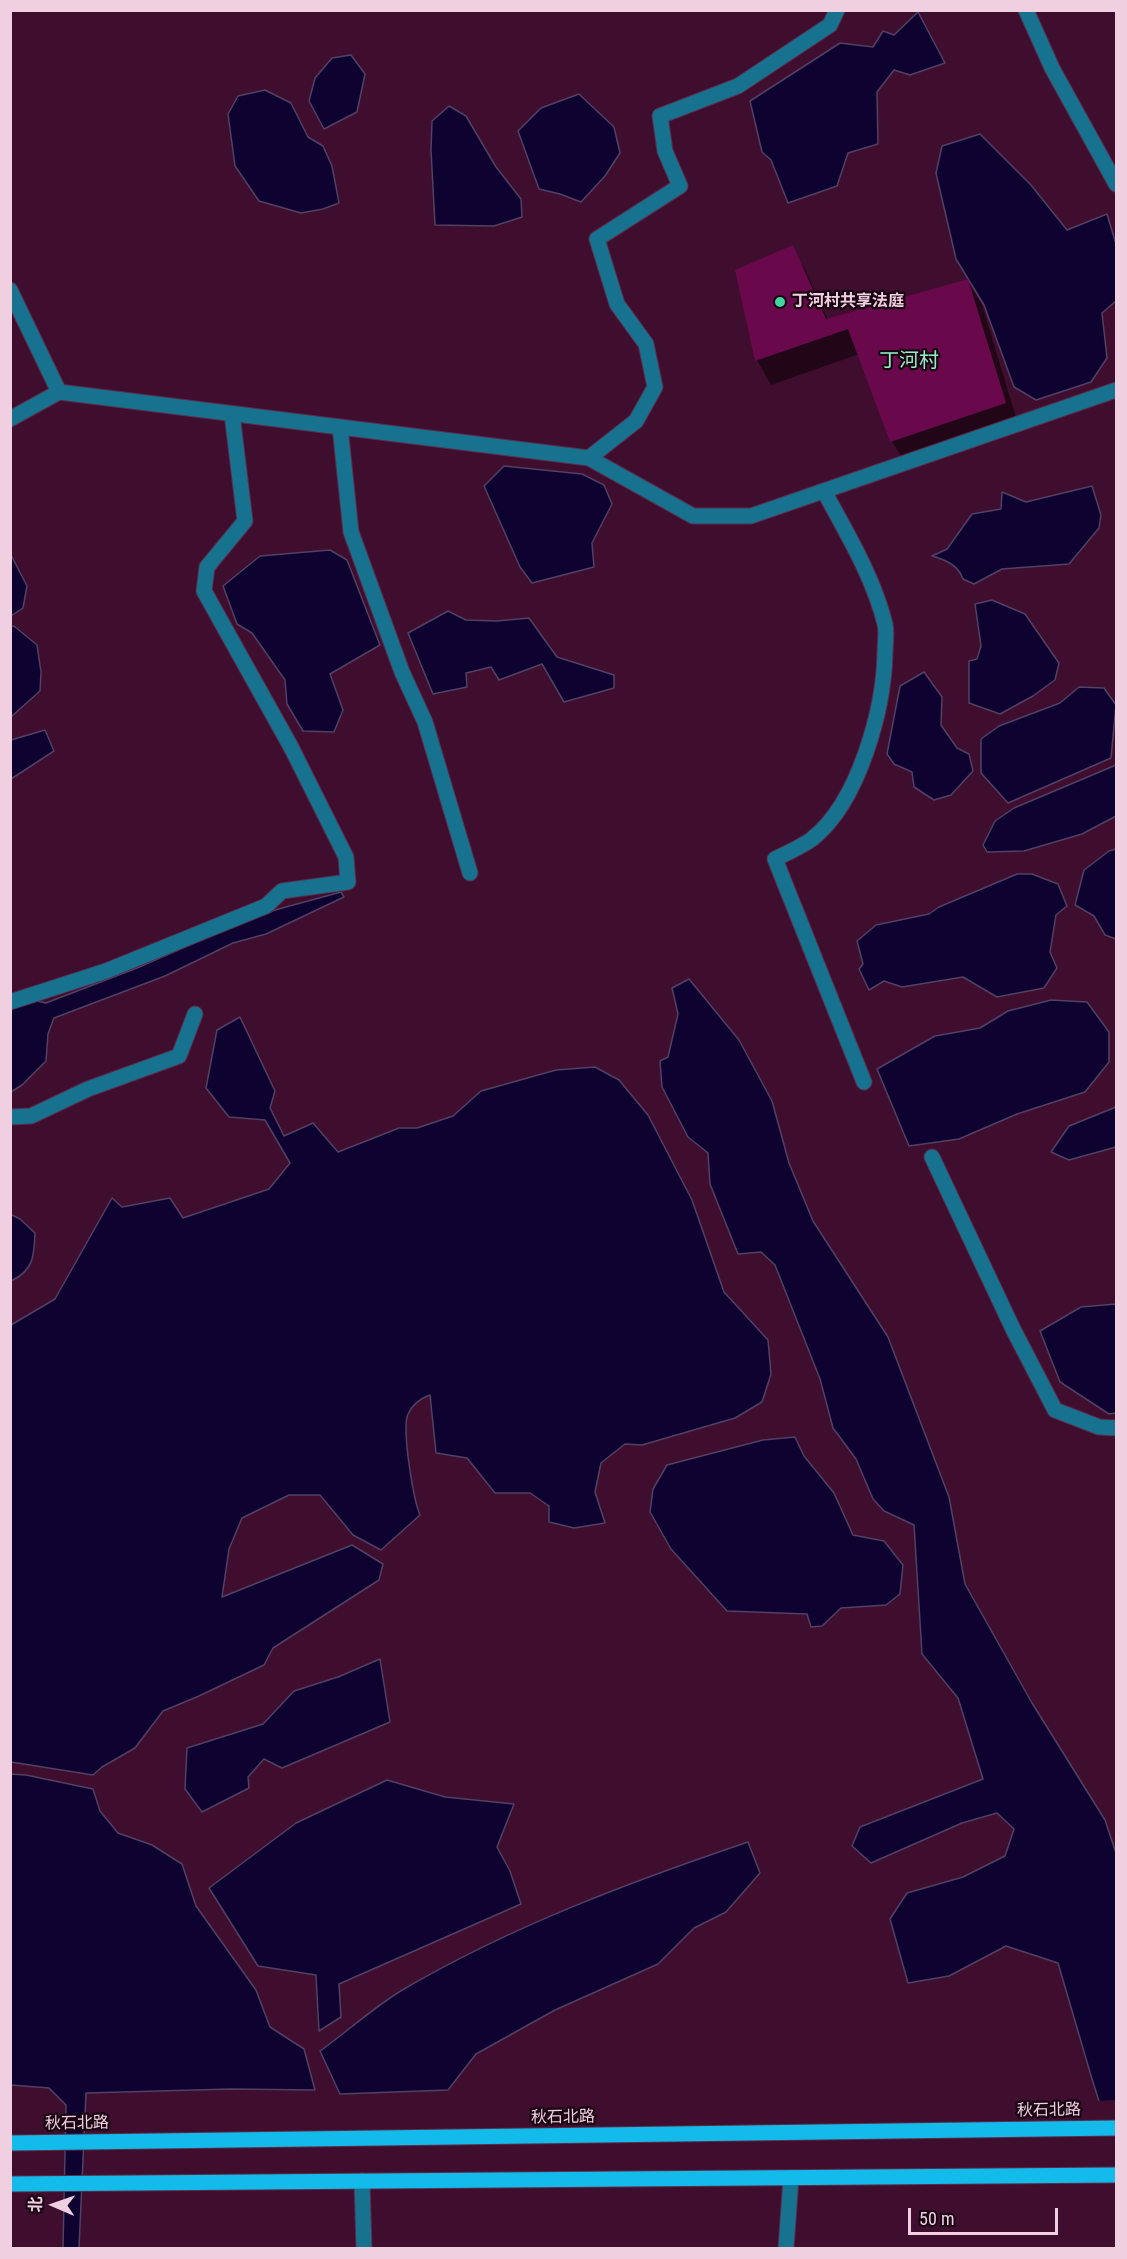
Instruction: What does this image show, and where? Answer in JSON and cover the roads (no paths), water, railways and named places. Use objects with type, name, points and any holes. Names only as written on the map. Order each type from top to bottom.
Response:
[{"type":"main road","name":"秋石北路","points":[[10,2143],[1116,2128]]},
{"type":"main road","points":[[10,2184],[1116,2175]]},
{"type":"street","points":[[589,458],[636,421],[655,387],[646,344],[617,304],[597,239],[680,186],[665,150],[660,116],[738,86],[830,25],[837,10]]},
{"type":"street","points":[[1026,10],[1052,68],[1116,184]]},
{"type":"street","points":[[10,290],[59,392]]},
{"type":"street","points":[[10,419],[59,392],[589,458],[693,516],[751,516],[1116,390]]},
{"type":"street","points":[[10,1002],[106,971],[266,906],[282,891],[348,882],[346,857],[291,747],[204,591],[207,567],[245,521],[232,414]]},
{"type":"street","points":[[339,427],[351,532],[402,672],[424,722],[470,873]]},
{"type":"street","points":[[824,491],[870,576],[885,627],[885,669],[877,716],[860,770],[837,812],[812,839],[775,859],[864,1082]]},
{"type":"street","points":[[10,1117],[31,1116],[88,1089],[179,1056],[195,1014]]},
{"type":"street","points":[[932,1157],[1013,1329],[1055,1410],[1099,1427],[1116,1428]]},
{"type":"street","points":[[786,2248],[791,2178]]},
{"type":"street","points":[[362,2181],[364,2248]]},
{"type":"place","name":"丁河村共享法庭","points":[[780,302]]},
{"type":"district","name":"丁河村","points":[[909,362]]}]
